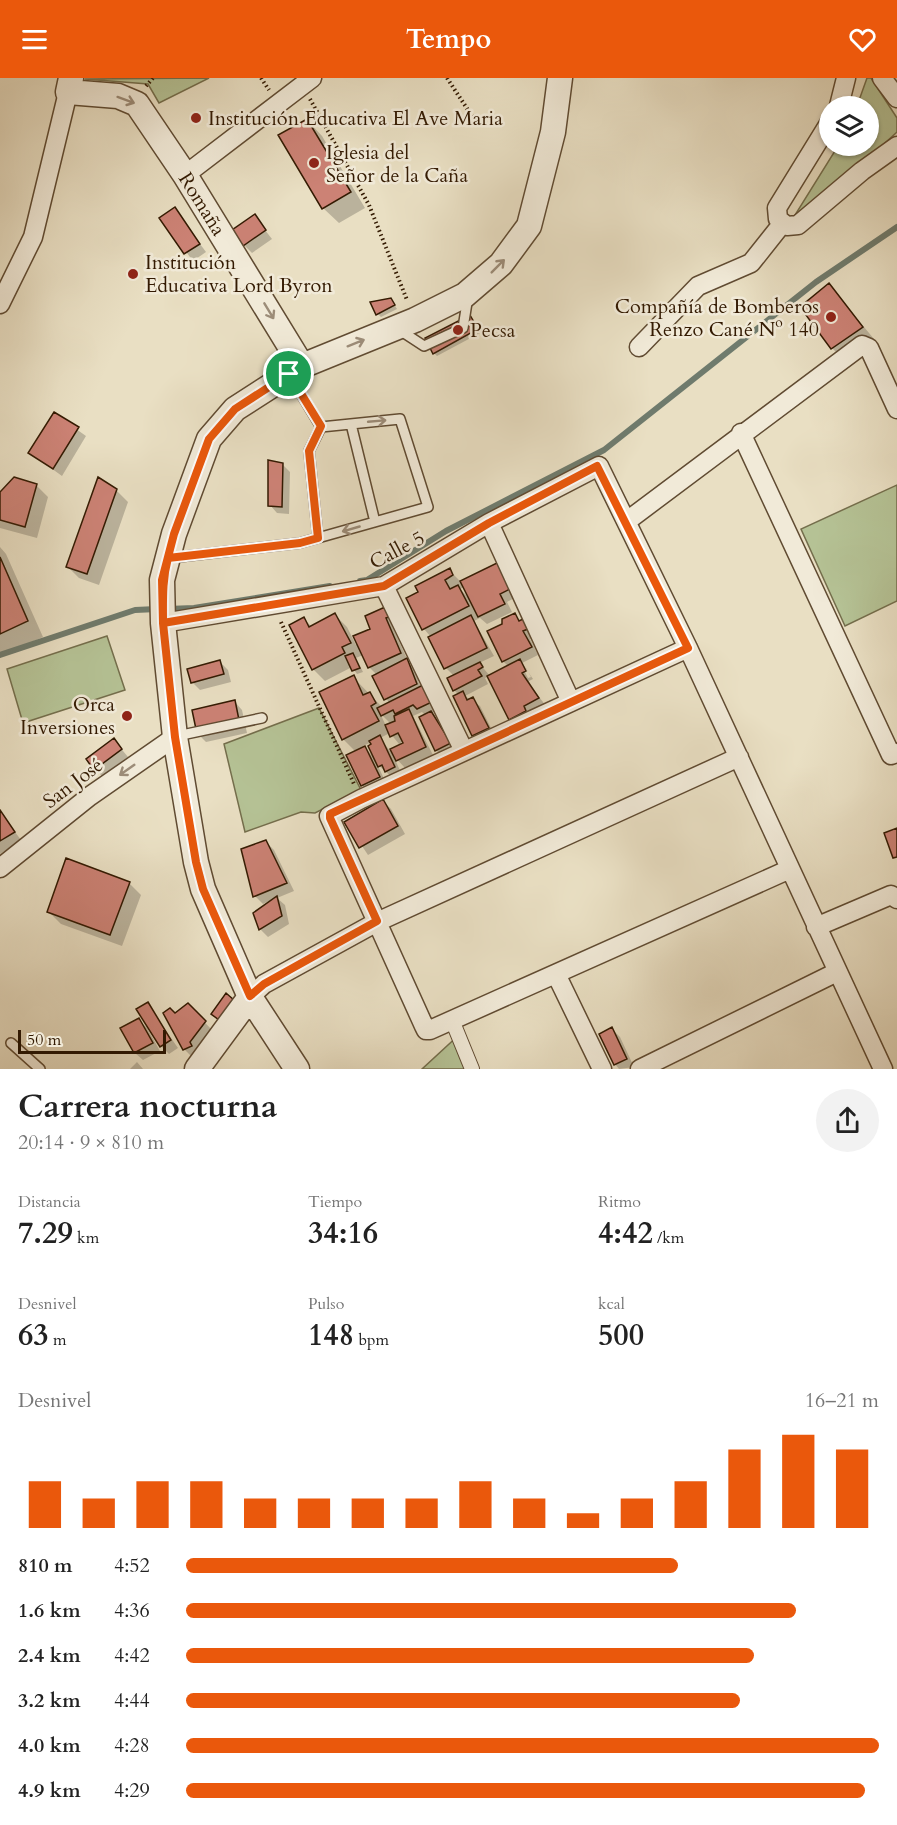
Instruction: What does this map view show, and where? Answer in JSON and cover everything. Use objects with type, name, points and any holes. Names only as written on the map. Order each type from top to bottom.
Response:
[{"type":"street","points":[[297,1069],[250,996],[203,889],[196,862],[175,737],[163,619],[165,569],[193,478],[209,439],[235,409],[296,370],[405,324],[469,292],[501,264],[529,226],[553,132],[560,78]]},
{"type":"street","points":[[842,96],[846,78]]},
{"type":"street","points":[[882,78],[897,98]]},
{"type":"street","points":[[185,175],[307,81]]},
{"type":"street","points":[[0,304],[33,237],[70,85]]},
{"type":"street","name":"Romaña","points":[[70,85],[118,96],[137,104],[185,175],[296,370]]},
{"type":"street","points":[[782,224],[777,208],[819,140]]},
{"type":"street","points":[[782,224],[793,227],[798,225],[862,171],[897,146]]},
{"type":"street","points":[[639,347],[698,286],[751,262],[782,224]]},
{"type":"street","points":[[883,1069],[627,521],[741,433],[864,344],[869,348],[897,409]]},
{"type":"street","points":[[741,433],[891,755],[897,753]]},
{"type":"street","name":"Calle 5","points":[[163,619],[273,605],[384,586],[489,523],[598,466],[627,521]]},
{"type":"street","points":[[489,523],[571,702]]},
{"type":"street","points":[[384,586],[464,751]]},
{"type":"street","points":[[688,648],[361,799],[329,817],[425,1028],[430,1030],[790,869]]},
{"type":"street","name":"San José","points":[[0,868],[90,796],[175,737]]},
{"type":"street","points":[[197,1069],[250,996],[264,984],[377,921],[739,757]]},
{"type":"street","points":[[816,927],[891,895],[897,899]]},
{"type":"street","points":[[640,1069],[837,972]]},
{"type":"street","points":[[556,974],[602,1069]]},
{"type":"street","points":[[452,1020],[472,1069]]},
{"type":"lane","points":[[296,370],[321,426],[309,451],[318,538]]},
{"type":"lane","points":[[165,569],[300,543],[428,507],[400,419],[321,426]]},
{"type":"lane","points":[[351,424],[375,522]]},
{"type":"lane","points":[[175,737],[262,718]]},
{"type":"lane","points":[[11,1043],[40,1069]]},
{"type":"path","points":[[447,78],[476,122]]},
{"type":"path","points":[[307,81],[369,205],[405,324]]},
{"type":"path","points":[[273,605],[361,799]]},
{"type":"green space","points":[[209,78],[159,103],[148,84],[85,79]]},
{"type":"green space","points":[[867,78],[871,78],[897,118],[897,132],[879,149],[879,96],[861,96]]},
{"type":"green space","points":[[832,156],[871,156],[798,223],[795,215]]},
{"type":"green space","points":[[897,485],[897,601],[845,626],[801,529]]},
{"type":"green space","points":[[107,636],[125,690],[23,723],[7,669]]},
{"type":"green space","points":[[319,708],[361,790],[315,813],[301,812],[245,832],[224,744]]},
{"type":"green space","points":[[461,1033],[476,1069],[422,1069]]},
{"type":"building","name":"Iglesia del Señor de la Caña","points":[[307,119],[351,192],[322,209],[278,135]]},
{"type":"building","points":[[175,207],[200,244],[184,254],[159,218]]},
{"type":"building","points":[[255,214],[266,230],[243,246],[232,230]]},
{"type":"building","name":"Compañía de Bomberos Renzo Cané Nº 140","points":[[829,283],[863,327],[831,349],[800,307]]},
{"type":"building","points":[[391,298],[395,305],[376,315],[370,302]]},
{"type":"building","points":[[470,315],[478,329],[433,354],[425,338]]},
{"type":"building","points":[[54,412],[79,427],[53,469],[28,453]]},
{"type":"building","points":[[268,460],[283,463],[282,507],[268,506]]},
{"type":"building","points":[[14,477],[37,484],[25,527],[0,520],[0,492]]},
{"type":"building","points":[[98,477],[117,489],[87,574],[66,567]]},
{"type":"building","points":[[0,557],[28,621],[0,634]]},
{"type":"building","points":[[499,562],[512,588],[500,594],[505,604],[478,617],[460,581]]},
{"type":"building","points":[[450,568],[453,575],[445,580],[450,589],[458,585],[469,606],[422,630],[406,598],[418,592],[415,586]]},
{"type":"building","points":[[385,607],[389,617],[386,618],[401,653],[368,668],[353,636],[370,629],[365,616]]},
{"type":"building","points":[[335,613],[351,643],[342,647],[345,653],[312,670],[289,625],[304,617],[309,627]]},
{"type":"building","points":[[515,613],[519,621],[523,619],[528,629],[523,631],[532,647],[502,662],[487,631],[502,624],[502,619]]},
{"type":"building","points":[[471,615],[487,648],[444,669],[428,637]]},
{"type":"building","points":[[353,653],[360,668],[352,671],[345,656]]},
{"type":"building","points":[[407,658],[417,684],[384,700],[372,676]]},
{"type":"building","points":[[520,659],[526,671],[522,673],[539,698],[524,706],[526,711],[509,720],[487,676]]},
{"type":"building","points":[[220,660],[224,674],[191,683],[187,669]]},
{"type":"building","points":[[480,662],[483,667],[478,670],[482,676],[453,691],[447,678]]},
{"type":"building","points":[[354,675],[363,695],[370,692],[376,703],[371,706],[379,721],[342,740],[319,692]]},
{"type":"building","points":[[423,685],[432,702],[417,709],[413,705],[395,714],[393,710],[381,716],[377,708]]},
{"type":"building","points":[[463,691],[467,700],[473,697],[489,728],[472,736],[453,696]]},
{"type":"building","points":[[235,700],[240,725],[197,734],[192,710]]},
{"type":"building","points":[[409,709],[426,747],[396,761],[390,749],[403,743],[398,733],[390,737],[385,725],[395,721],[394,716]]},
{"type":"building","points":[[431,711],[451,743],[435,751],[419,717]]},
{"type":"building","points":[[380,735],[395,767],[385,772],[382,765],[378,767],[368,746],[371,744],[369,741]]},
{"type":"building","points":[[114,738],[122,749],[94,770],[86,759]]},
{"type":"building","points":[[365,746],[380,777],[361,786],[346,755]]},
{"type":"building","points":[[383,799],[398,826],[359,848],[344,822]]},
{"type":"building","points":[[0,810],[15,832],[0,841]]},
{"type":"building","points":[[897,828],[897,857],[893,858],[884,833]]},
{"type":"building","points":[[266,840],[287,883],[253,897],[241,849]]},
{"type":"building","points":[[66,858],[130,882],[110,935],[47,912]]},
{"type":"building","points":[[277,896],[282,916],[259,930],[253,913]]},
{"type":"building","points":[[226,993],[234,1000],[219,1020],[211,1014]]},
{"type":"building","points":[[148,1002],[171,1040],[160,1047],[136,1009]]},
{"type":"building","points":[[188,1003],[206,1021],[190,1042],[192,1046],[183,1050],[163,1013],[170,1008],[175,1013]]},
{"type":"building","points":[[139,1018],[153,1043],[134,1053],[120,1028]]},
{"type":"building","points":[[612,1027],[627,1059],[614,1065],[599,1034]]},
{"type":"waterway","points":[[360,581],[367,580],[446,531],[604,450],[816,282],[897,227]]},
{"type":"waterway","points":[[168,609],[194,608],[330,586]]},
{"type":"waterway","points":[[0,655],[135,610],[157,609]]},
{"type":"place","name":"Institución Educativa El Ave Maria","points":[[196,118]]},
{"type":"place","name":"Iglesia del Señor de la Caña","points":[[314,163]]},
{"type":"place","name":"Institución Educativa Lord Byron","points":[[133,274]]},
{"type":"place","name":"Compañía de Bomberos Renzo Cané Nº 140","points":[[831,317]]},
{"type":"place","name":"Pecsa","points":[[458,330]]},
{"type":"place","name":"Orca Inversiones","points":[[127,716]]},
{"type":"route","points":[[289,374],[235,409],[209,439],[174,534],[162,580],[163,623],[175,737],[196,862],[203,889],[250,996],[264,984],[377,921],[330,814],[688,648],[599,466],[489,523],[384,586],[163,623],[163,615],[162,580],[168,558],[300,543],[318,538],[309,451],[321,426],[289,374]]}]
